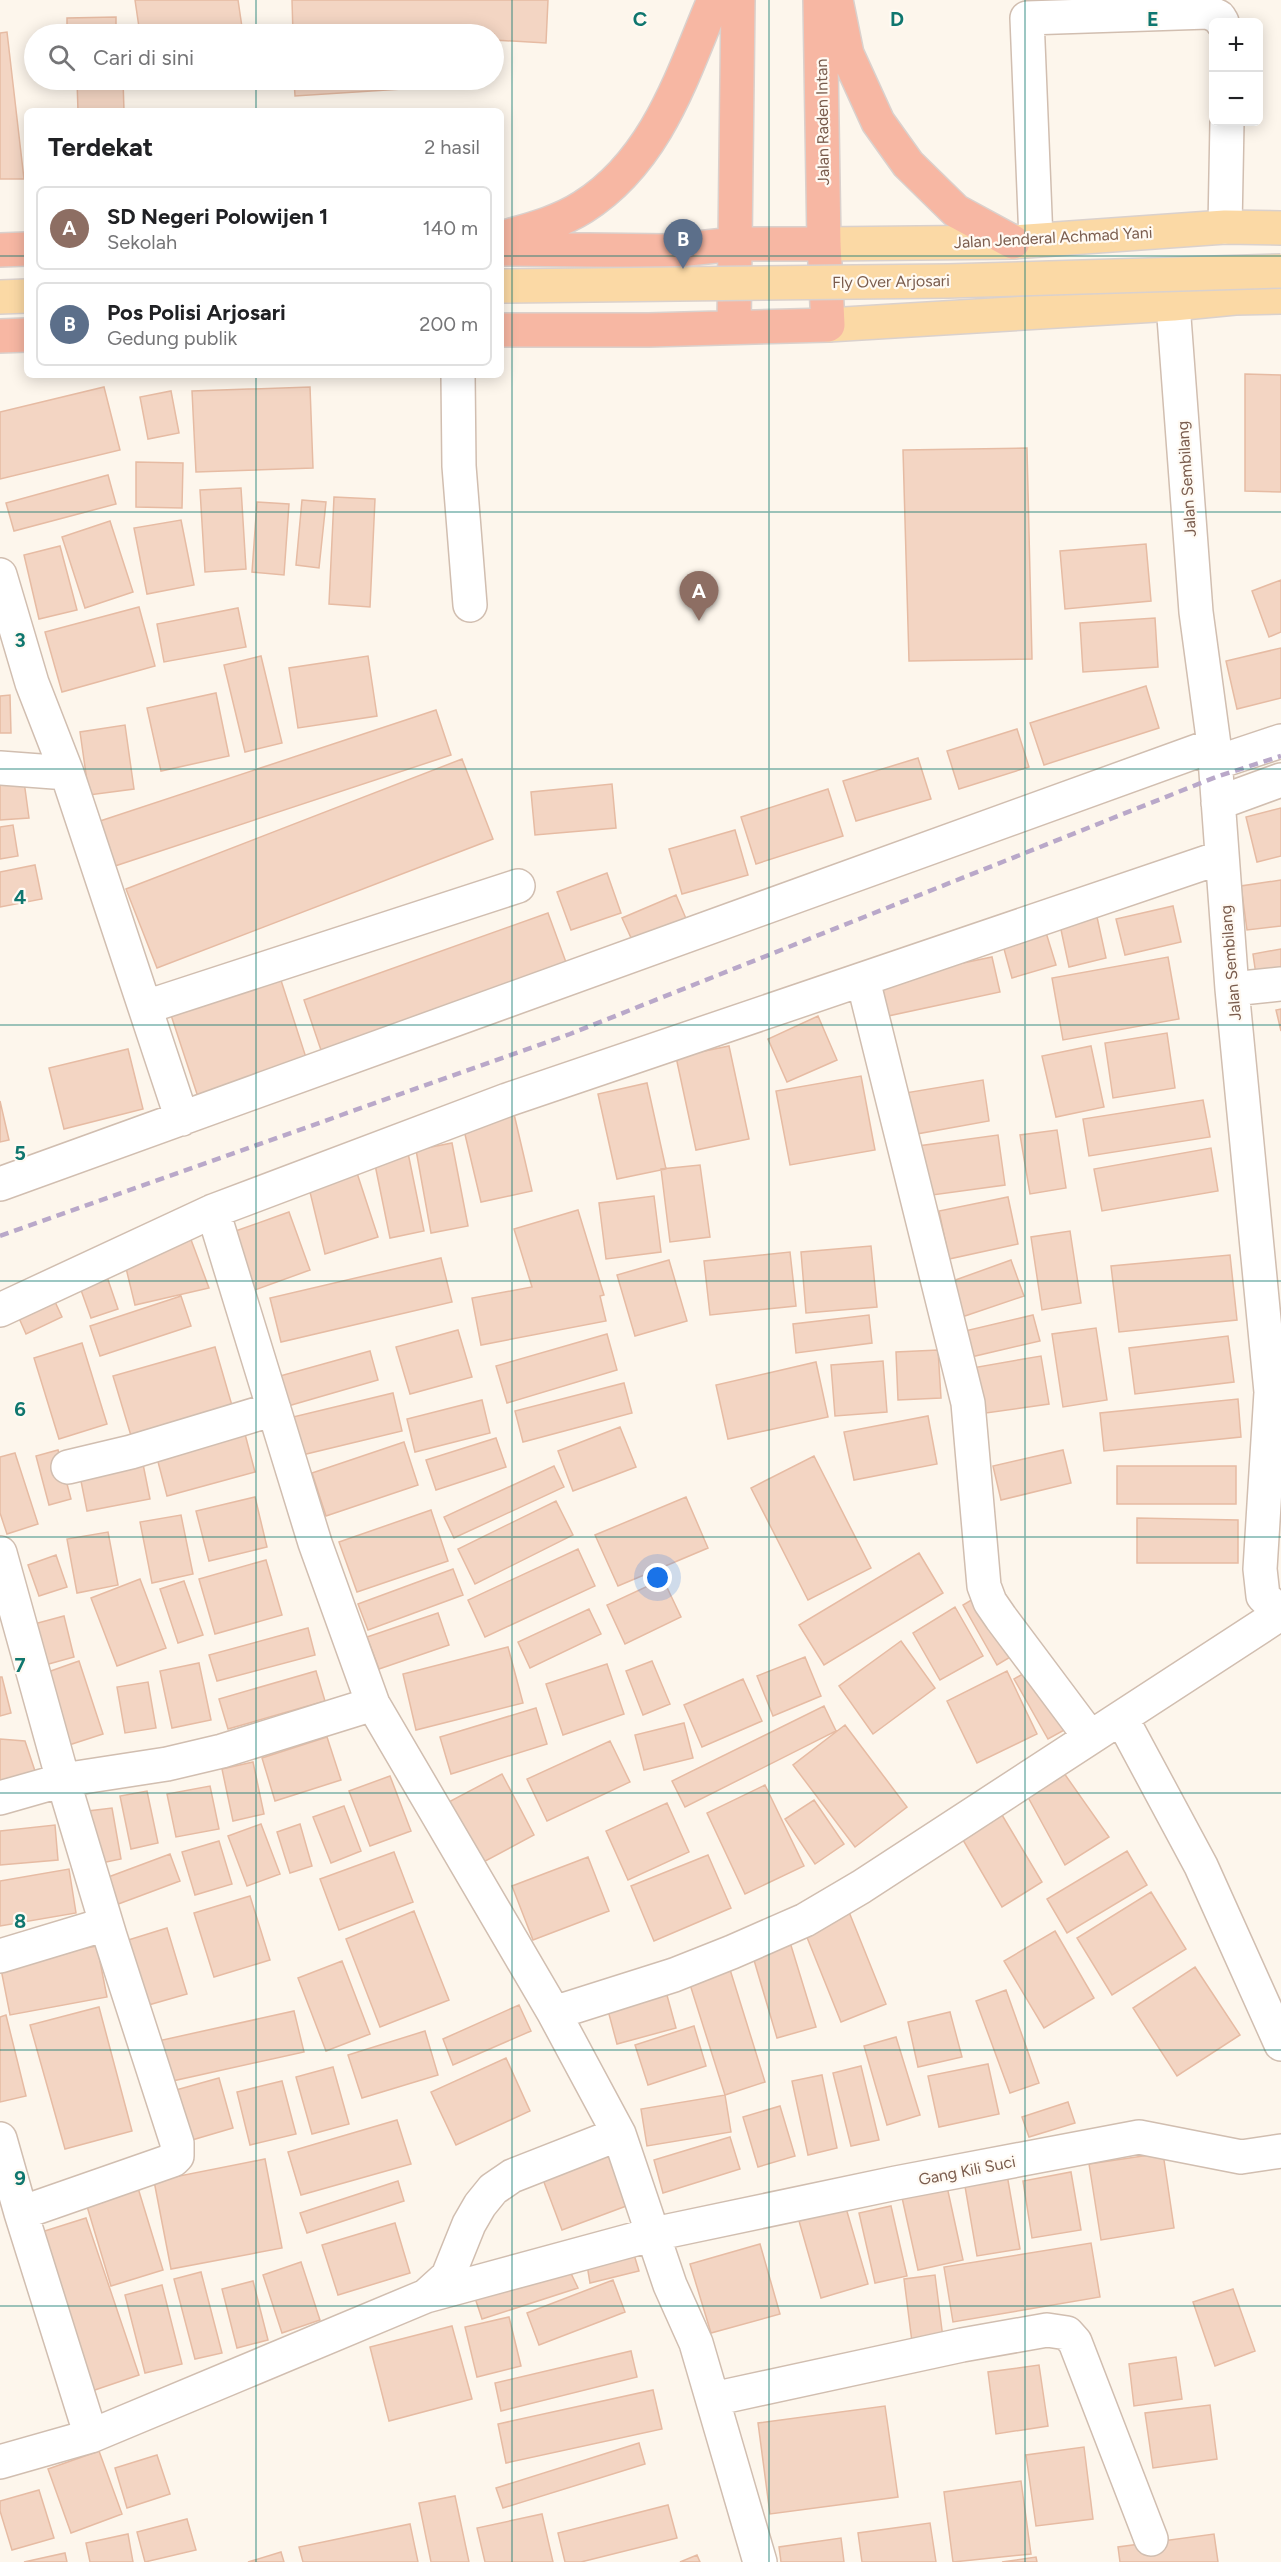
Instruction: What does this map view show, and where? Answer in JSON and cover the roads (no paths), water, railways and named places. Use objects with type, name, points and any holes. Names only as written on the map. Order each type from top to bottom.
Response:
[{"type":"highway","points":[[504,237],[543,226],[584,206],[636,158],[656,133],[670,106],[714,0]]},
{"type":"highway","points":[[734,326],[738,0]]},
{"type":"highway","name":"Jalan Raden Intan","points":[[820,0],[824,244],[828,325]]},
{"type":"highway","points":[[836,0],[847,54],[878,122],[908,164],[956,211],[1024,241]]},
{"type":"highway","points":[[504,249],[669,251],[735,244],[824,244]]},
{"type":"highway","points":[[0,250],[24,249]]},
{"type":"highway","points":[[504,330],[649,330],[828,325]]},
{"type":"highway","points":[[0,336],[24,335]]},
{"type":"main road","name":"Jalan Jenderal Achmad Yani","points":[[824,244],[1024,241],[1225,227],[1281,228]]},
{"type":"main road","name":"Fly Over Arjosari","points":[[504,286],[948,281],[1281,272]]},
{"type":"main road","points":[[0,297],[24,296]]},
{"type":"main road","points":[[828,325],[1281,297]]},
{"type":"street","points":[[1024,241],[1026,9],[1220,13]]},
{"type":"street","points":[[1225,227],[1227,126]]},
{"type":"street","name":"Jalan Sembilang","points":[[1173,304],[1196,612],[1215,754],[1232,989],[1276,1391],[1260,1569],[1263,1596],[1281,1614]]},
{"type":"street","points":[[458,378],[459,466],[470,605]]},
{"type":"street","points":[[0,575],[32,683],[67,773],[182,1119]]},
{"type":"street","points":[[0,1184],[1215,754],[1281,741]]},
{"type":"street","points":[[0,768],[67,773]]},
{"type":"street","points":[[1218,804],[1281,780]]},
{"type":"street","points":[[0,1310],[213,1211],[507,1100],[1222,856]]},
{"type":"street","points":[[146,1007],[518,886]]},
{"type":"street","points":[[863,980],[968,1403],[984,1586],[1000,1618],[1090,1737]]},
{"type":"street","points":[[1232,989],[1281,984]]},
{"type":"street","points":[[213,1211],[315,1543],[373,1704],[554,2013],[619,2134],[670,2285],[696,2343],[760,2562]]},
{"type":"street","points":[[68,1467],[131,1452],[274,1409]]},
{"type":"street","points":[[0,1553],[12,1643],[63,1780],[106,1924],[177,2142],[177,2156],[173,2160],[21,2213]]},
{"type":"street","points":[[554,2013],[674,1975],[805,1920],[861,1887],[1281,1614]]},
{"type":"street","points":[[0,1798],[63,1780],[167,1764],[222,1751],[373,1704]]},
{"type":"street","points":[[1122,1719],[1201,1866],[1281,2044]]},
{"type":"street","points":[[0,1956],[106,1924]]},
{"type":"street","points":[[0,2462],[91,2436],[426,2296],[448,2276],[469,2224],[493,2189],[512,2176],[619,2134]]},
{"type":"street","name":"Gang Kili Suci","points":[[426,2296],[654,2234],[896,2183],[1139,2137],[1241,2157],[1281,2151]]},
{"type":"street","points":[[1,2144],[91,2436]]},
{"type":"street","points":[[713,2399],[962,2345],[1047,2330],[1062,2331],[1068,2333],[1075,2342],[1151,2539]]},
{"type":"railway","points":[[0,1236],[570,1034],[1216,777],[1281,756]]},
{"type":"place","name":"Pos Polisi Arjosari","points":[[683,269]]},
{"type":"place","name":"SD Negeri Polowijen 1","points":[[699,621]]}]
